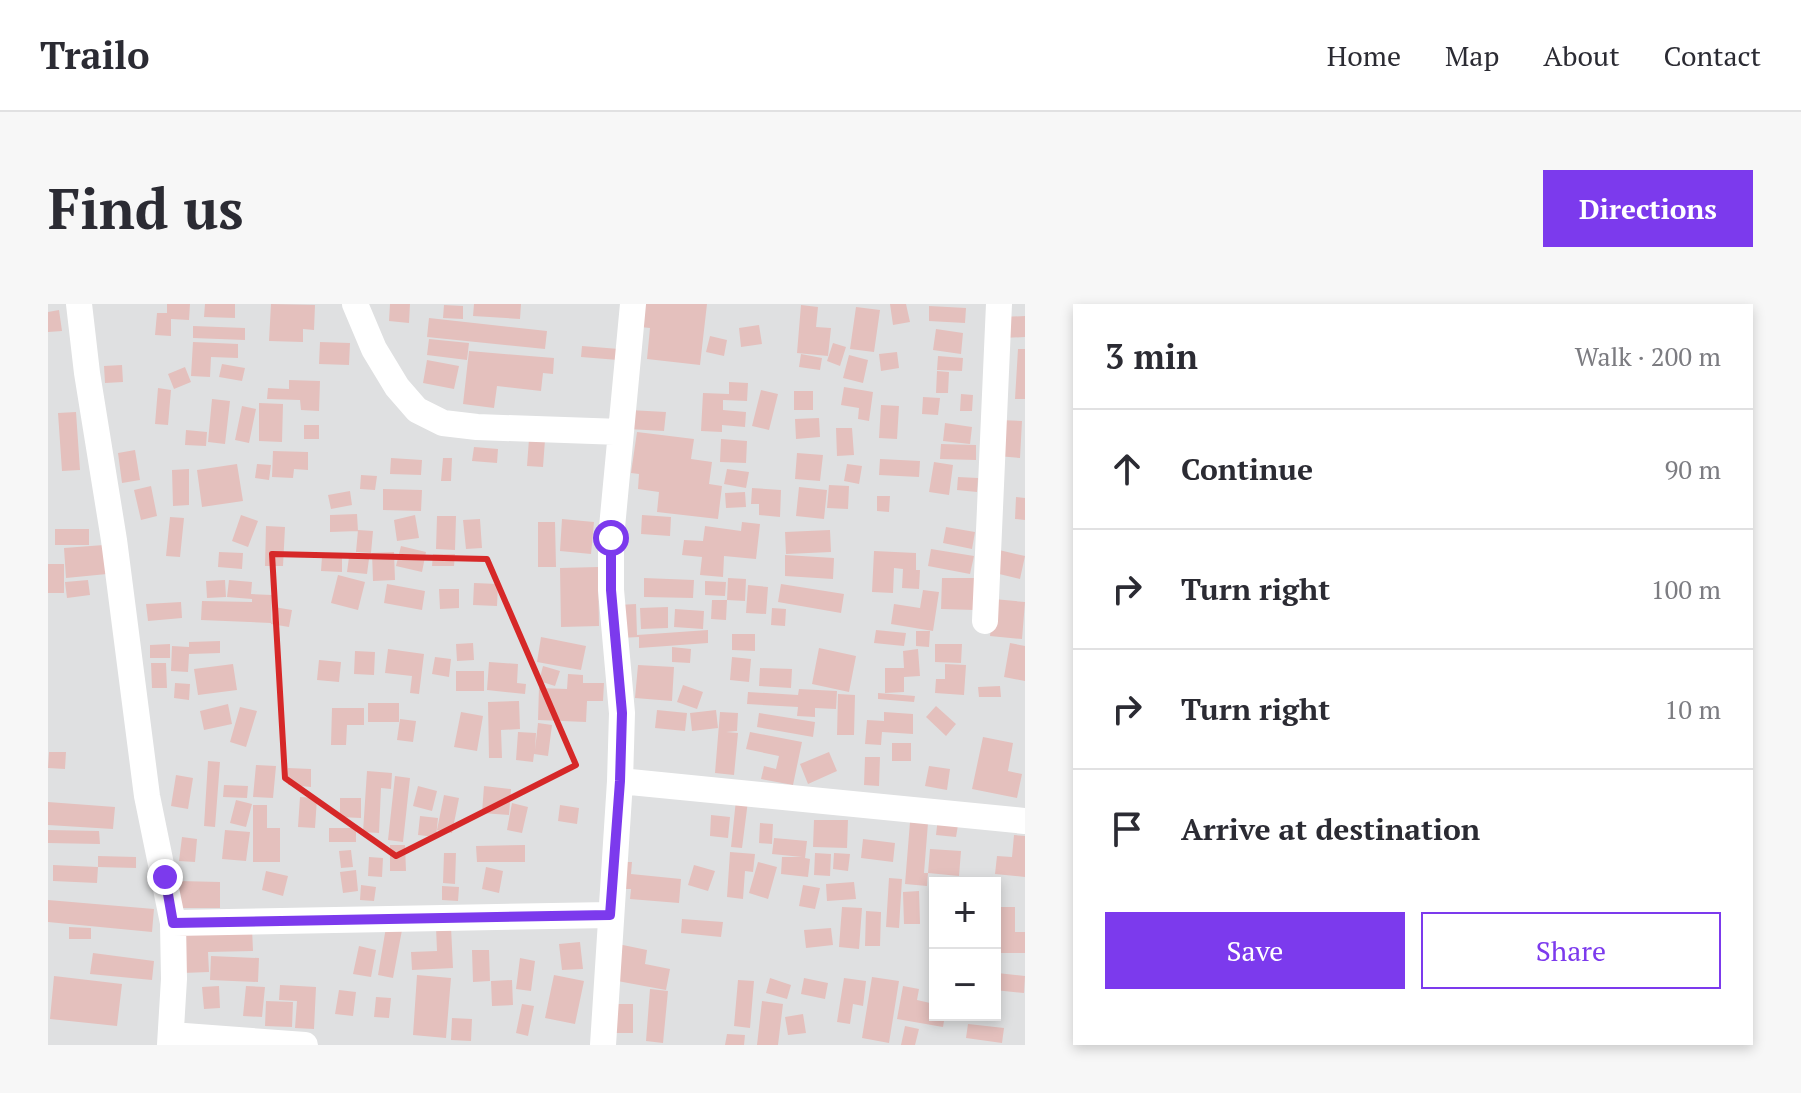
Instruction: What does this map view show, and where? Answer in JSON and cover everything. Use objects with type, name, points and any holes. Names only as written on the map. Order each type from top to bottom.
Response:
[{"type":"street","points":[[79,304],[147,796],[173,923],[171,1040],[305,1045]]},
{"type":"street","points":[[355,304],[374,349],[397,387],[417,410],[443,423],[621,432]]},
{"type":"street","points":[[603,1045],[620,781],[621,688],[611,564],[633,304]]},
{"type":"street","points":[[985,621],[999,304]]},
{"type":"street","points":[[620,781],[1025,821]]},
{"type":"street","points":[[173,923],[610,915]]},
{"type":"highlighted area","points":[[272,554],[487,559],[576,765],[396,856],[285,778]]},
{"type":"building","points":[[167,304],[190,304],[189,320],[171,319],[171,336],[155,335],[157,313],[167,313]]},
{"type":"building","points":[[205,304],[235,304],[235,318],[204,317]]},
{"type":"building","points":[[271,304],[315,305],[314,330],[303,329],[303,342],[269,341]]},
{"type":"building","points":[[390,304],[410,304],[409,323],[389,321]]},
{"type":"building","points":[[474,304],[521,304],[520,319],[473,316]]},
{"type":"building","points":[[643,304],[707,304],[700,365],[647,359],[650,328],[640,327]]},
{"type":"building","points":[[890,304],[906,304],[910,322],[893,325]]},
{"type":"building","points":[[444,305],[463,306],[463,319],[443,318]]},
{"type":"building","points":[[801,305],[818,307],[816,327],[831,328],[828,356],[797,353]]},
{"type":"building","points":[[929,306],[966,308],[965,323],[929,321]]},
{"type":"building","points":[[856,307],[880,310],[874,352],[850,349]]},
{"type":"building","points":[[59,310],[62,331],[48,332],[48,312]]},
{"type":"building","points":[[1025,316],[1025,337],[1003,338],[1002,317]]},
{"type":"building","points":[[429,318],[547,331],[545,349],[427,337]]},
{"type":"building","points":[[759,325],[762,344],[741,347],[739,328]]},
{"type":"building","points":[[193,326],[245,328],[245,340],[193,338]]},
{"type":"building","points":[[936,329],[963,333],[961,354],[933,350]]},
{"type":"building","points":[[710,336],[727,340],[724,356],[706,352]]},
{"type":"building","points":[[429,339],[469,343],[467,360],[427,355]]},
{"type":"building","points":[[193,342],[238,344],[238,358],[211,357],[210,377],[191,376]]},
{"type":"building","points":[[320,342],[350,343],[349,365],[319,364]]},
{"type":"building","points":[[833,343],[846,347],[840,366],[827,361]]},
{"type":"building","points":[[582,346],[619,349],[618,360],[581,357]]},
{"type":"building","points":[[1018,349],[1025,349],[1025,399],[1015,399]]},
{"type":"building","points":[[469,351],[554,358],[553,374],[543,373],[541,391],[497,386],[494,408],[463,404]]},
{"type":"building","points":[[897,352],[899,368],[881,371],[879,354]]},
{"type":"building","points":[[801,354],[822,358],[820,370],[799,367]]},
{"type":"building","points":[[849,355],[868,360],[863,383],[843,378]]},
{"type":"building","points":[[938,356],[963,358],[962,371],[937,370]]},
{"type":"building","points":[[427,360],[459,366],[454,389],[423,383]]},
{"type":"building","points":[[222,364],[245,368],[242,381],[219,377]]},
{"type":"building","points":[[122,365],[123,382],[105,383],[104,366]]},
{"type":"building","points":[[185,367],[191,382],[174,389],[168,374]]},
{"type":"building","points":[[937,371],[949,372],[948,393],[936,393]]},
{"type":"building","points":[[289,380],[320,381],[319,411],[301,410],[300,400],[267,399],[268,388],[289,389]]},
{"type":"building","points":[[729,382],[748,383],[747,401],[723,400],[723,410],[746,412],[745,427],[722,425],[722,432],[701,431],[703,393],[729,394]]},
{"type":"building","points":[[844,387],[873,392],[869,421],[858,419],[859,408],[841,405]]},
{"type":"building","points":[[158,388],[171,390],[168,425],[155,424]]},
{"type":"building","points":[[761,390],[778,394],[769,430],[752,426]]},
{"type":"building","points":[[794,391],[813,391],[813,410],[794,410]]},
{"type":"building","points":[[961,394],[973,395],[972,411],[960,411]]},
{"type":"building","points":[[923,397],[940,398],[938,415],[922,414]]},
{"type":"building","points":[[212,399],[230,401],[225,444],[208,442]]},
{"type":"building","points":[[259,403],[283,404],[282,442],[259,441]]},
{"type":"building","points":[[881,405],[899,406],[897,439],[879,438]]},
{"type":"building","points":[[242,406],[256,409],[249,443],[235,440]]},
{"type":"building","points":[[629,410],[666,412],[664,431],[628,429]]},
{"type":"building","points":[[76,412],[80,470],[62,471],[58,413]]},
{"type":"building","points":[[819,418],[820,437],[796,439],[795,419]]},
{"type":"building","points":[[999,420],[1022,421],[1020,458],[997,456]]},
{"type":"building","points":[[945,423],[972,427],[970,444],[943,441]]},
{"type":"building","points":[[304,425],[319,425],[319,439],[304,439]]},
{"type":"building","points":[[836,428],[852,428],[854,455],[837,456]]},
{"type":"building","points":[[186,430],[207,432],[206,446],[185,445]]},
{"type":"building","points":[[637,432],[694,439],[691,459],[712,462],[709,484],[722,486],[718,519],[657,512],[659,492],[638,489],[639,474],[631,473]]},
{"type":"building","points":[[529,439],[545,440],[543,467],[527,466]]},
{"type":"building","points":[[721,439],[747,441],[746,463],[720,462]]},
{"type":"building","points":[[941,444],[976,445],[976,460],[940,459]]},
{"type":"building","points":[[474,447],[498,449],[497,463],[472,461]]},
{"type":"building","points":[[135,450],[140,480],[122,483],[118,453]]},
{"type":"building","points":[[273,451],[308,452],[308,470],[294,469],[293,478],[272,477]]},
{"type":"building","points":[[797,453],[823,455],[820,481],[795,479]]},
{"type":"building","points":[[391,458],[422,460],[421,475],[390,474]]},
{"type":"building","points":[[443,458],[452,458],[451,481],[441,481]]},
{"type":"building","points":[[880,459],[920,461],[919,477],[879,475]]},
{"type":"building","points":[[934,462],[953,465],[949,495],[929,492]]},
{"type":"building","points":[[237,464],[243,501],[202,507],[197,470]]},
{"type":"building","points":[[257,464],[271,465],[269,480],[255,478]]},
{"type":"building","points":[[847,464],[862,466],[859,484],[844,481]]},
{"type":"building","points":[[189,469],[189,505],[173,506],[172,470]]},
{"type":"building","points":[[727,469],[749,472],[746,488],[724,484]]},
{"type":"building","points":[[361,475],[377,476],[375,490],[360,489]]},
{"type":"building","points":[[958,477],[978,478],[977,492],[957,490]]},
{"type":"building","points":[[829,485],[849,486],[848,509],[827,508]]},
{"type":"building","points":[[151,486],[157,516],[141,520],[134,490]]},
{"type":"building","points":[[799,487],[827,490],[824,519],[796,516]]},
{"type":"building","points":[[752,488],[781,490],[780,517],[759,515],[759,504],[751,504]]},
{"type":"building","points":[[383,489],[422,490],[421,511],[383,510]]},
{"type":"building","points":[[350,491],[352,505],[331,509],[328,495]]},
{"type":"building","points":[[745,492],[746,507],[726,508],[725,493]]},
{"type":"building","points":[[877,496],[890,496],[889,512],[877,511]]},
{"type":"building","points":[[1016,497],[1025,498],[1025,520],[1015,519]]},
{"type":"building","points":[[357,514],[358,531],[330,532],[330,515]]},
{"type":"building","points":[[241,515],[258,521],[248,547],[232,541]]},
{"type":"building","points":[[415,515],[419,538],[397,541],[394,520]]},
{"type":"building","points":[[642,515],[671,517],[670,536],[641,534]]},
{"type":"building","points":[[437,516],[456,516],[455,550],[436,549]]},
{"type":"building","points":[[170,517],[184,518],[180,557],[166,556]]},
{"type":"building","points":[[480,519],[482,548],[466,549],[463,520]]},
{"type":"building","points":[[562,519],[594,522],[591,554],[560,551]]},
{"type":"building","points":[[538,522],[555,522],[556,567],[538,567]]},
{"type":"building","points":[[742,522],[760,524],[756,559],[724,556],[723,577],[700,575],[702,557],[682,555],[684,540],[703,541],[705,526],[741,531]]},
{"type":"building","points":[[266,526],[285,527],[283,566],[265,566]]},
{"type":"building","points":[[946,527],[975,532],[972,549],[943,543]]},
{"type":"building","points":[[55,529],[89,529],[89,545],[55,545]]},
{"type":"building","points":[[358,530],[373,531],[371,553],[356,552]]},
{"type":"building","points":[[830,530],[831,552],[786,554],[785,532]]},
{"type":"building","points":[[104,545],[107,574],[66,578],[64,548]]},
{"type":"building","points":[[401,546],[426,552],[422,572],[396,566]]},
{"type":"building","points":[[931,549],[974,556],[970,574],[928,566]]},
{"type":"building","points":[[999,550],[1025,556],[1020,579],[995,573]]},
{"type":"building","points":[[874,551],[916,553],[916,570],[920,570],[919,589],[902,588],[903,569],[894,568],[893,593],[872,592]]},
{"type":"building","points":[[219,552],[243,553],[242,569],[218,567]]},
{"type":"building","points":[[394,552],[395,580],[373,581],[372,553]]},
{"type":"building","points":[[433,554],[455,554],[454,566],[432,566]]},
{"type":"building","points":[[785,555],[834,558],[833,579],[785,576]]},
{"type":"building","points":[[322,557],[342,558],[342,572],[321,571]]},
{"type":"building","points":[[349,557],[369,559],[367,574],[347,572]]},
{"type":"building","points":[[48,564],[64,564],[64,593],[48,593]]},
{"type":"building","points":[[598,567],[599,626],[561,627],[560,568]]},
{"type":"building","points":[[338,575],[365,582],[358,610],[331,603]]},
{"type":"building","points":[[644,578],[694,580],[693,598],[644,597]]},
{"type":"building","points":[[728,578],[746,579],[745,601],[727,600]]},
{"type":"building","points":[[942,578],[976,578],[975,610],[941,609]]},
{"type":"building","points":[[88,580],[90,595],[67,598],[65,582]]},
{"type":"building","points":[[225,580],[226,597],[207,598],[206,581]]},
{"type":"building","points":[[229,580],[252,582],[251,594],[272,595],[271,623],[201,620],[202,601],[252,602],[252,599],[227,597]]},
{"type":"building","points":[[705,581],[726,582],[725,596],[705,595]]},
{"type":"building","points":[[474,583],[498,584],[497,606],[473,605]]},
{"type":"building","points":[[387,584],[425,591],[422,610],[384,603]]},
{"type":"building","points":[[781,584],[844,594],[841,613],[778,602]]},
{"type":"building","points":[[748,585],[768,587],[766,614],[746,613]]},
{"type":"building","points":[[439,589],[459,589],[459,608],[440,609]]},
{"type":"building","points":[[923,590],[939,592],[933,631],[891,624],[894,604],[920,608]]},
{"type":"building","points":[[994,599],[1025,602],[1022,639],[990,636]]},
{"type":"building","points":[[712,600],[727,600],[726,620],[711,619]]},
{"type":"building","points":[[181,602],[182,618],[148,621],[146,604]]},
{"type":"building","points":[[636,604],[637,635],[708,630],[708,643],[639,648],[639,637],[620,638],[618,605]]},
{"type":"building","points":[[274,607],[292,610],[289,627],[271,624]]},
{"type":"building","points":[[668,607],[668,628],[641,629],[640,608]]},
{"type":"building","points":[[772,608],[786,609],[785,626],[771,625]]},
{"type":"building","points":[[675,609],[704,611],[703,629],[674,627]]},
{"type":"building","points":[[876,630],[906,633],[904,646],[874,643]]},
{"type":"building","points":[[916,631],[930,631],[929,647],[916,646]]},
{"type":"building","points":[[732,634],[755,634],[755,651],[732,650]]},
{"type":"building","points":[[541,637],[586,646],[581,670],[537,662]]},
{"type":"building","points":[[220,641],[220,653],[189,654],[188,672],[171,671],[172,646],[189,647],[189,642]]},
{"type":"building","points":[[473,643],[474,660],[457,661],[456,644]]},
{"type":"building","points":[[1010,643],[1025,646],[1025,681],[1004,677]]},
{"type":"building","points":[[170,644],[170,658],[150,658],[150,645]]},
{"type":"building","points":[[935,644],[962,644],[961,663],[935,662]]},
{"type":"building","points":[[672,647],[691,649],[690,663],[672,662]]},
{"type":"building","points":[[819,648],[856,656],[849,692],[812,684]]},
{"type":"building","points":[[388,649],[424,654],[419,694],[410,693],[412,676],[385,673]]},
{"type":"building","points":[[918,649],[920,676],[904,677],[904,692],[885,693],[885,668],[904,668],[903,651]]},
{"type":"building","points":[[355,651],[375,652],[374,675],[354,674]]},
{"type":"building","points":[[435,657],[451,659],[449,677],[432,674]]},
{"type":"building","points":[[732,657],[751,659],[749,682],[730,680]]},
{"type":"building","points":[[319,660],[341,662],[339,682],[317,680]]},
{"type":"building","points":[[489,662],[518,664],[517,683],[526,684],[525,694],[487,690]]},
{"type":"building","points":[[151,663],[166,663],[167,688],[152,688]]},
{"type":"building","points":[[233,664],[237,690],[198,695],[194,669]]},
{"type":"building","points":[[945,664],[966,665],[964,695],[935,693],[936,679],[945,679]]},
{"type":"building","points":[[638,665],[674,667],[672,701],[635,698]]},
{"type":"building","points":[[543,666],[560,671],[555,686],[539,681]]},
{"type":"building","points":[[760,668],[792,669],[791,688],[759,686]]},
{"type":"building","points":[[456,671],[484,671],[484,691],[456,691]]},
{"type":"building","points":[[568,674],[583,675],[583,683],[604,683],[603,701],[587,701],[586,722],[538,720],[539,688],[567,689]]},
{"type":"building","points":[[175,683],[190,684],[189,700],[174,698]]},
{"type":"building","points":[[683,685],[703,692],[697,709],[677,702]]},
{"type":"building","points":[[1000,686],[1001,697],[979,697],[978,687]]},
{"type":"building","points":[[799,689],[837,691],[836,709],[815,708],[815,717],[797,716],[798,707],[747,704],[748,692],[798,695]]},
{"type":"building","points":[[878,693],[915,696],[914,702],[878,699]]},
{"type":"building","points":[[838,694],[855,695],[854,735],[837,735]]},
{"type":"building","points":[[519,701],[520,729],[501,730],[502,758],[489,758],[488,702]]},
{"type":"building","points":[[368,703],[399,703],[399,722],[368,722]]},
{"type":"building","points":[[228,704],[232,724],[204,730],[200,711]]},
{"type":"building","points":[[936,706],[956,724],[946,736],[926,717]]},
{"type":"building","points":[[240,707],[257,711],[246,747],[230,742]]},
{"type":"building","points":[[332,708],[364,708],[364,725],[347,725],[346,745],[331,745]]},
{"type":"building","points":[[657,710],[687,713],[685,731],[655,728]]},
{"type":"building","points":[[716,710],[718,728],[692,731],[690,713]]},
{"type":"building","points":[[461,712],[483,716],[477,751],[454,747]]},
{"type":"building","points":[[720,712],[738,713],[737,731],[726,732],[738,733],[734,775],[715,773]]},
{"type":"building","points":[[884,712],[913,714],[913,734],[882,732],[881,745],[865,744],[867,720],[884,721]]},
{"type":"building","points":[[759,713],[815,722],[813,737],[757,727]]},
{"type":"building","points":[[400,719],[416,721],[413,742],[397,740]]},
{"type":"building","points":[[538,723],[552,725],[548,756],[534,754],[533,762],[516,760],[518,732],[536,733],[535,750]]},
{"type":"building","points":[[750,732],[802,742],[793,785],[761,779],[764,766],[776,769],[779,756],[746,749]]},
{"type":"building","points":[[983,737],[1013,743],[1008,771],[1022,774],[1017,798],[972,789]]},
{"type":"building","points":[[892,743],[911,743],[911,761],[892,761]]},
{"type":"building","points":[[49,752],[66,752],[65,769],[48,768]]},
{"type":"building","points":[[829,752],[837,771],[808,784],[800,764]]},
{"type":"building","points":[[865,757],[880,757],[879,786],[864,785]]},
{"type":"building","points":[[208,761],[220,762],[215,827],[204,826]]},
{"type":"building","points":[[256,765],[276,766],[273,798],[253,797]]},
{"type":"building","points":[[929,766],[950,769],[947,790],[925,786]]},
{"type":"building","points":[[288,768],[311,769],[311,787],[288,785]]},
{"type":"building","points":[[367,771],[392,773],[391,789],[381,788],[379,833],[363,832]]},
{"type":"building","points":[[176,775],[193,778],[188,809],[171,806]]},
{"type":"building","points":[[395,776],[410,778],[403,842],[388,840]]},
{"type":"building","points":[[224,785],[248,786],[247,798],[223,797]]},
{"type":"building","points":[[418,786],[437,791],[432,811],[413,806]]},
{"type":"building","points":[[484,786],[511,789],[509,815],[482,813]]},
{"type":"building","points":[[444,795],[459,798],[452,833],[437,830]]},
{"type":"building","points":[[300,797],[317,798],[315,828],[298,827]]},
{"type":"building","points":[[340,798],[361,798],[361,818],[340,817]]},
{"type":"building","points":[[236,800],[252,804],[246,827],[230,823]]},
{"type":"building","points":[[736,800],[748,801],[742,848],[731,847]]},
{"type":"building","points":[[48,802],[115,807],[113,829],[48,825]]},
{"type":"building","points":[[512,803],[528,807],[522,833],[507,830]]},
{"type":"building","points":[[253,805],[267,805],[267,828],[280,828],[280,862],[253,862]]},
{"type":"building","points":[[560,805],[579,808],[577,824],[558,821]]},
{"type":"building","points":[[711,815],[730,817],[728,838],[710,836]]},
{"type":"building","points":[[420,816],[438,818],[436,837],[418,835]]},
{"type":"building","points":[[938,817],[959,819],[956,837],[936,835]]},
{"type":"building","points":[[814,820],[848,820],[847,848],[813,847]]},
{"type":"building","points":[[910,822],[928,823],[924,873],[928,873],[927,886],[905,884]]},
{"type":"building","points":[[760,823],[773,824],[772,844],[759,843]]},
{"type":"building","points":[[329,828],[356,828],[356,842],[329,842]]},
{"type":"building","points":[[48,830],[99,831],[100,844],[48,843]]},
{"type":"building","points":[[225,830],[250,832],[246,861],[222,859]]},
{"type":"building","points":[[1014,835],[1025,836],[1025,877],[995,874],[997,856],[1012,857]]},
{"type":"building","points":[[182,837],[197,839],[195,862],[179,861]]},
{"type":"building","points":[[774,838],[807,841],[805,858],[810,859],[808,877],[781,874],[782,857],[802,857],[772,854]]},
{"type":"building","points":[[863,839],[895,843],[893,862],[861,858]]},
{"type":"building","points":[[390,845],[405,845],[406,871],[390,871]]},
{"type":"building","points":[[525,845],[525,862],[477,862],[476,846]]},
{"type":"building","points":[[930,849],[961,851],[959,876],[928,873]]},
{"type":"building","points":[[351,850],[353,867],[341,868],[339,851]]},
{"type":"building","points":[[730,852],[755,854],[753,872],[745,871],[743,899],[727,897]]},
{"type":"building","points":[[444,853],[456,853],[455,884],[443,883]]},
{"type":"building","points":[[815,853],[831,854],[830,876],[814,875]]},
{"type":"building","points":[[834,853],[850,854],[848,871],[833,869]]},
{"type":"building","points":[[98,856],[136,857],[136,868],[98,867]]},
{"type":"building","points":[[369,857],[383,858],[382,877],[368,876]]},
{"type":"building","points":[[622,862],[632,862],[631,874],[681,879],[679,903],[630,899],[631,889],[620,889]]},
{"type":"building","points":[[758,862],[777,867],[768,899],[749,893]]},
{"type":"building","points":[[53,865],[98,867],[97,883],[53,881]]},
{"type":"building","points":[[694,865],[715,871],[708,891],[688,885]]},
{"type":"building","points":[[486,867],[503,871],[499,893],[482,889]]},
{"type":"building","points":[[356,870],[358,891],[343,893],[340,872]]},
{"type":"building","points":[[266,871],[288,876],[283,896],[262,890]]},
{"type":"building","points":[[889,878],[902,879],[899,928],[886,927]]},
{"type":"building","points":[[179,881],[220,882],[220,908],[179,908]]},
{"type":"building","points":[[854,882],[856,899],[827,901],[826,884]]},
{"type":"building","points":[[361,885],[376,887],[374,901],[360,900]]},
{"type":"building","points":[[803,885],[820,888],[815,909],[799,906]]},
{"type":"building","points":[[442,886],[459,887],[458,901],[442,900]]},
{"type":"building","points":[[919,891],[920,924],[904,924],[903,892]]},
{"type":"building","points":[[48,900],[154,909],[152,932],[48,922]]},
{"type":"building","points":[[842,907],[862,908],[859,949],[839,947]]},
{"type":"building","points":[[1001,907],[1015,907],[1015,932],[1025,932],[1025,953],[1001,953]]},
{"type":"building","points":[[866,911],[881,912],[880,946],[865,946]]},
{"type":"building","points":[[682,919],[723,922],[721,937],[681,933]]},
{"type":"building","points":[[69,927],[91,928],[91,939],[69,939]]},
{"type":"building","points":[[386,927],[402,930],[393,978],[378,975]]},
{"type":"building","points":[[436,927],[451,927],[453,968],[412,970],[411,952],[437,951]]},
{"type":"building","points":[[252,928],[253,951],[208,952],[209,972],[182,973],[180,931]]},
{"type":"building","points":[[831,928],[833,945],[806,948],[804,930]]},
{"type":"building","points":[[580,942],[583,969],[562,970],[559,944]]},
{"type":"building","points":[[618,944],[647,950],[645,964],[670,969],[666,990],[612,980]]},
{"type":"building","points":[[359,946],[376,950],[371,977],[353,974]]},
{"type":"building","points":[[472,950],[489,950],[490,981],[473,982]]},
{"type":"building","points":[[93,953],[154,961],[152,980],[90,974]]},
{"type":"building","points":[[211,956],[259,958],[258,982],[210,980]]},
{"type":"building","points":[[520,958],[535,961],[531,991],[516,989]]},
{"type":"building","points":[[1001,973],[1025,976],[1024,993],[1001,991]]},
{"type":"building","points":[[417,975],[451,978],[446,1038],[413,1035]]},
{"type":"building","points":[[554,975],[584,981],[575,1024],[545,1018]]},
{"type":"building","points":[[54,976],[122,984],[117,1026],[50,1019]]},
{"type":"building","points":[[872,977],[899,981],[889,1043],[862,1038]]},
{"type":"building","points":[[770,978],[791,985],[787,999],[766,993]]},
{"type":"building","points":[[804,978],[828,983],[825,999],[801,994]]},
{"type":"building","points":[[844,978],[866,981],[863,1006],[853,1004],[850,1024],[837,1022]]},
{"type":"building","points":[[512,980],[513,1005],[492,1006],[491,981]]},
{"type":"building","points":[[738,980],[754,981],[750,1028],[734,1026]]},
{"type":"building","points":[[280,985],[316,987],[314,1029],[295,1028],[297,1001],[279,1000]]},
{"type":"building","points":[[219,986],[220,1008],[204,1009],[202,987]]},
{"type":"building","points":[[246,986],[265,987],[262,1017],[243,1016]]},
{"type":"building","points":[[903,986],[919,989],[917,1000],[929,1003],[929,1021],[944,1021],[943,1027],[897,1019]]},
{"type":"building","points":[[650,989],[668,991],[663,1043],[646,1041]]},
{"type":"building","points":[[339,990],[356,992],[353,1016],[335,1014]]},
{"type":"building","points":[[376,997],[391,998],[389,1018],[374,1017]]},
{"type":"building","points":[[266,1001],[293,1002],[292,1027],[265,1026]]},
{"type":"building","points":[[762,1001],[783,1004],[778,1045],[757,1045]]},
{"type":"building","points":[[522,1004],[534,1006],[528,1036],[516,1033]]},
{"type":"building","points":[[612,1004],[633,1004],[633,1033],[613,1033]]},
{"type":"building","points":[[803,1014],[806,1033],[788,1035],[785,1017]]},
{"type":"building","points":[[452,1018],[472,1019],[471,1041],[451,1040]]},
{"type":"building","points":[[968,1024],[1004,1028],[1002,1043],[966,1038]]},
{"type":"building","points":[[905,1026],[919,1029],[915,1045],[901,1045]]},
{"type":"building","points":[[727,1034],[745,1035],[744,1045],[725,1045]]},
{"type":"route","points":[[165,877],[173,923],[610,915],[622,713],[611,590],[611,538]]}]
